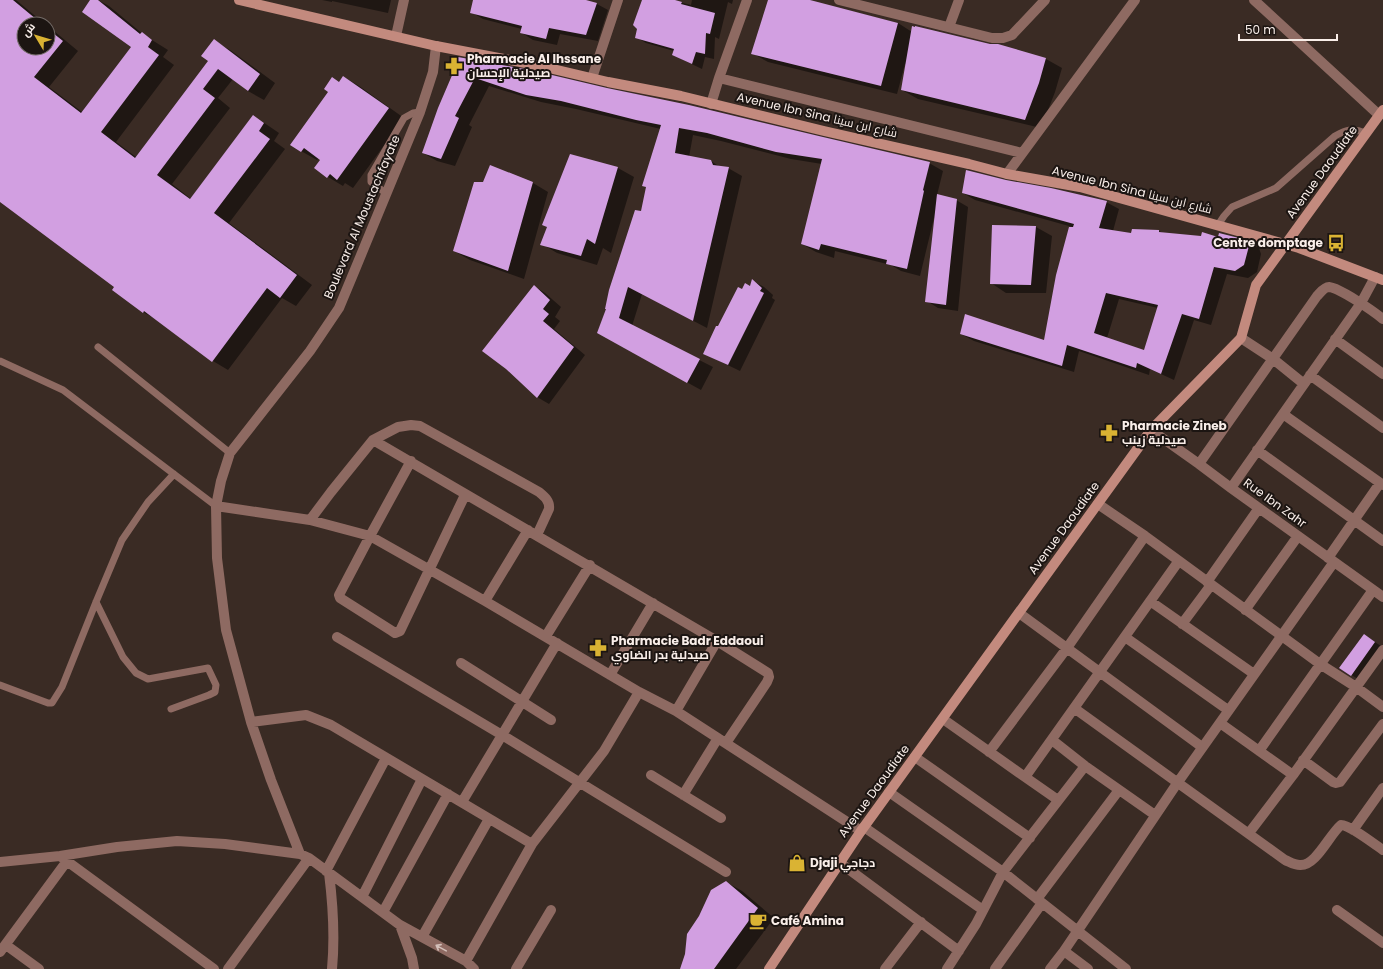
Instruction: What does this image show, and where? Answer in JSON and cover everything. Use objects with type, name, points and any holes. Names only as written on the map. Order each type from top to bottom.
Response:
[{"type":"street","name":"Avenue Ibn Sina شارع ابن سينا","points":[[239,0],[436,46],[536,65],[711,104],[1006,174],[1080,188],[1299,248],[1379,278]]},
{"type":"street","points":[[396,36],[404,0]]},
{"type":"street","points":[[592,78],[618,0]]},
{"type":"street","points":[[711,104],[747,0]]},
{"type":"street","points":[[839,0],[854,2],[992,38],[1003,38],[1012,35],[1045,0]]},
{"type":"street","points":[[949,27],[959,0]]},
{"type":"street","points":[[1006,174],[1135,0]]},
{"type":"street","points":[[1254,0],[1381,113]]},
{"type":"street","name":"Boulevard Al Moustachfayate","points":[[305,856],[271,780],[252,722],[226,630],[217,558],[216,506],[221,481],[230,453],[310,351],[338,308],[387,194],[420,112],[433,72],[436,46]]},
{"type":"street","points":[[719,78],[1022,153]]},
{"type":"street","name":"Avenue Daoudiate","points":[[769,969],[862,829],[1151,430],[1241,338],[1256,285],[1381,113]]},
{"type":"street","points":[[1230,488],[1379,278]]},
{"type":"street","points":[[1199,464],[1324,288],[1328,287],[1336,290],[1361,303],[1383,319]]},
{"type":"street","points":[[1241,338],[1273,359],[1304,384]]},
{"type":"street","points":[[1335,340],[1383,374]]},
{"type":"street","points":[[1310,375],[1383,428]]},
{"type":"street","points":[[1050,969],[1064,951],[1202,747],[1281,636],[1331,560],[1355,520],[1381,484],[1283,414]]},
{"type":"street","points":[[310,520],[373,440],[398,427],[411,425],[420,426],[539,492],[547,499],[549,504],[549,509],[485,601]]},
{"type":"street","name":"Rue Ibn Zahr","points":[[1151,430],[1383,597]]},
{"type":"street","points":[[373,440],[411,461],[465,495],[653,603],[768,673],[769,677],[767,682],[722,740],[683,795]]},
{"type":"street","points":[[1257,450],[1383,541]]},
{"type":"street","points":[[411,461],[339,594],[339,597],[392,631],[396,633],[400,631],[431,569],[465,495]]},
{"type":"street","points":[[1098,504],[1145,536],[1178,562],[1320,664],[1356,687],[1383,708]]},
{"type":"street","points":[[216,506],[310,520],[370,536],[431,569],[639,692],[676,711],[862,829],[983,910]]},
{"type":"street","points":[[1182,624],[1259,508]]},
{"type":"street","points":[[989,752],[1067,648],[1145,536]]},
{"type":"street","points":[[1245,610],[1298,536]]},
{"type":"street","points":[[1025,778],[1178,562]]},
{"type":"street","points":[[546,636],[590,566]]},
{"type":"street","points":[[1259,750],[1373,590]]},
{"type":"street","points":[[1150,601],[1254,674]]},
{"type":"street","points":[[610,675],[653,603]]},
{"type":"street","points":[[1018,613],[1202,747]]},
{"type":"street","points":[[337,637],[502,735],[578,783],[726,872]]},
{"type":"street","points":[[1125,637],[1228,710]]},
{"type":"street","points":[[676,711],[717,641]]},
{"type":"street","points":[[462,802],[557,643]]},
{"type":"street","points":[[1249,833],[1293,776],[1303,760],[1382,653]]},
{"type":"street","points":[[462,663],[522,700],[551,720]]},
{"type":"street","points":[[466,961],[532,844],[604,751],[639,692]]},
{"type":"street","points":[[1074,708],[1285,860],[1300,866],[1310,863],[1341,825],[1345,825],[1383,850]]},
{"type":"street","points":[[252,722],[306,715],[331,725],[532,844]]},
{"type":"street","points":[[943,719],[1058,800]]},
{"type":"street","points":[[1220,723],[1293,776]]},
{"type":"street","points":[[1303,760],[1334,782],[1340,782],[1383,724]]},
{"type":"street","points":[[1052,740],[1085,766],[1155,816]]},
{"type":"street","points":[[915,757],[1030,838]]},
{"type":"street","points":[[332,969],[334,948],[334,910],[328,872],[386,758]]},
{"type":"street","points":[[947,969],[976,924],[1003,872],[1085,766]]},
{"type":"street","points":[[651,774],[721,818]]},
{"type":"street","points":[[362,897],[422,779]]},
{"type":"street","points":[[1353,830],[1383,788]]},
{"type":"street","points":[[995,969],[1040,901],[1119,790]]},
{"type":"street","points":[[889,792],[1003,872],[1126,969]]},
{"type":"street","points":[[383,912],[448,794]]},
{"type":"street","points":[[422,937],[489,819]]},
{"type":"street","points":[[0,862],[64,859],[117,847],[177,841],[225,844],[305,856],[400,925],[466,961],[474,969]]},
{"type":"street","points":[[228,969],[305,856]]},
{"type":"street","points":[[39,969],[3,949],[64,859]]},
{"type":"street","points":[[64,859],[214,969]]},
{"type":"street","points":[[839,862],[959,951]]},
{"type":"street","points":[[516,969],[551,910]]},
{"type":"street","points":[[1337,910],[1383,944]]},
{"type":"street","points":[[885,969],[921,922]]},
{"type":"street","points":[[400,925],[412,958],[414,969]]},
{"type":"street","points":[[1064,951],[1088,969]]},
{"type":"lane","points":[[387,194],[371,182],[371,175],[404,118],[413,112],[420,112]]},
{"type":"lane","points":[[1218,225],[1232,207],[1276,188],[1335,136],[1346,130],[1359,130],[1366,133]]},
{"type":"lane","points":[[98,347],[230,453]]},
{"type":"lane","points":[[0,361],[63,390],[216,506]]},
{"type":"lane","points":[[0,685],[48,703],[52,703],[62,687],[122,540],[148,502],[174,474]]},
{"type":"lane","points":[[96,602],[123,657],[136,673],[148,679],[208,668],[216,685],[215,692],[209,696],[171,709]]},
{"type":"building","points":[[0,0],[13,0],[32,16],[16,16],[16,56],[51,56],[34,77],[81,113],[131,47],[82,12],[90,0],[98,0],[140,34],[142,32],[152,40],[148,47],[159,55],[101,132],[135,158],[208,61],[201,56],[214,39],[260,74],[248,91],[218,69],[203,89],[215,98],[157,175],[190,199],[253,115],[264,123],[259,131],[270,139],[214,213],[297,275],[280,298],[267,288],[212,362],[144,311],[143,313],[112,290],[114,287],[0,202]]},
{"type":"building","points":[[473,0],[586,0],[597,3],[586,35],[549,28],[546,39],[520,33],[522,26],[470,13]]},
{"type":"building","points":[[642,0],[675,0],[682,2],[681,4],[715,13],[710,34],[706,33],[705,54],[696,52],[692,64],[672,55],[674,49],[635,38],[637,29],[633,25]]},
{"type":"building","points":[[768,0],[810,0],[898,23],[881,86],[751,54]]},
{"type":"building","points":[[912,26],[990,44],[998,44],[1046,58],[1039,83],[1025,120],[901,90]]},
{"type":"building","points":[[56,35],[63,41],[56,50]]},
{"type":"building","points":[[458,57],[535,71],[689,105],[930,162],[907,269],[886,264],[887,260],[821,244],[819,250],[801,244],[822,159],[776,152],[707,133],[679,128],[675,153],[711,160],[713,165],[729,167],[693,321],[628,287],[619,318],[700,359],[687,383],[597,333],[606,309],[609,290],[635,210],[641,211],[646,187],[642,186],[661,125],[561,101],[526,95],[475,78],[455,116],[459,118],[441,159],[422,153]]},
{"type":"building","points":[[343,76],[389,108],[337,180],[330,174],[327,178],[314,168],[320,160],[304,148],[301,152],[290,145],[328,92],[324,89],[332,77],[339,82]]},
{"type":"building","points":[[570,154],[618,167],[595,244],[587,239],[581,256],[540,245],[547,227],[542,225]]},
{"type":"building","points":[[490,165],[533,182],[508,271],[453,251],[474,182],[483,182]]},
{"type":"building","points":[[966,170],[1107,201],[1099,228],[1131,233],[1132,229],[1159,230],[1159,232],[1201,236],[1202,232],[1218,237],[1219,233],[1247,240],[1249,246],[1244,265],[1235,271],[1214,267],[1199,319],[1182,314],[1161,374],[1137,363],[1136,368],[1067,345],[1062,366],[960,334],[965,314],[1044,340],[1056,275],[1069,227],[1073,227],[1074,224],[962,193]],"holes":[[[1106,293],[1158,305],[1144,350],[1094,333]]]},
{"type":"building","points":[[937,194],[957,199],[946,305],[925,302]]},
{"type":"building","points":[[992,225],[1036,226],[1031,285],[990,284]]},
{"type":"building","points":[[752,279],[762,288],[760,291],[764,293],[728,365],[703,354],[716,326],[718,326],[738,287],[742,289],[745,283],[750,286]]},
{"type":"building","points":[[534,285],[550,300],[543,309],[549,314],[543,321],[574,347],[537,398],[506,369],[482,351]]},
{"type":"building","points":[[1364,634],[1375,642],[1351,676],[1339,668]]},
{"type":"building","points":[[726,881],[758,908],[714,969],[680,969],[685,954],[687,934],[699,916],[711,890]]},
{"type":"place","name":"Pharmacie Al Ihssane صيدلية الإحسان","points":[[454,66]]},
{"type":"place","name":"Centre domptage","points":[[1336,243]]},
{"type":"place","name":"Pharmacie Zineb صيدلية زينب","points":[[1109,433]]},
{"type":"place","name":"Pharmacie Badr Eddaoui صيدلية بدر الضاوي","points":[[598,648]]},
{"type":"place","name":"Djaji دجاجي","points":[[797,863]]},
{"type":"place","name":"Café Amina","points":[[758,921]]}]
